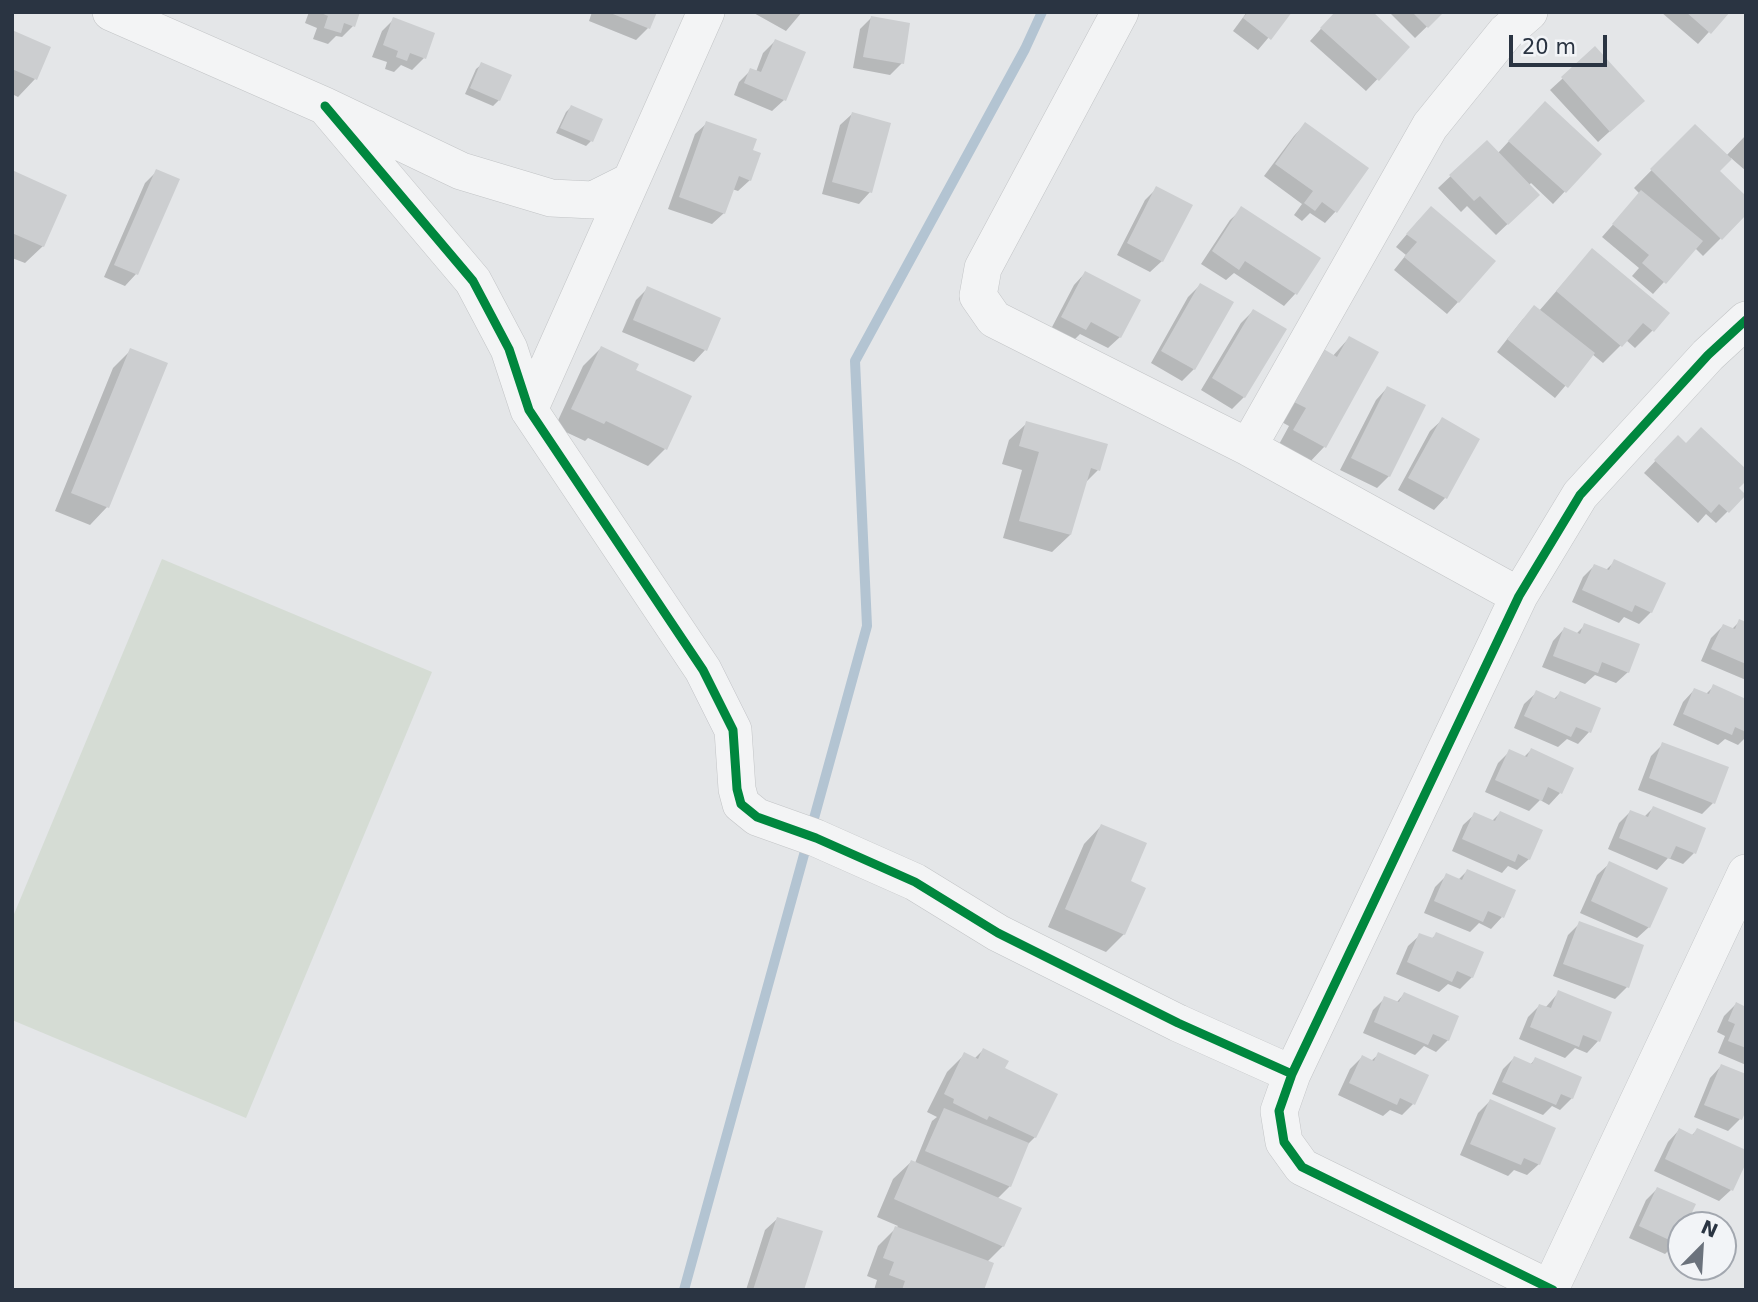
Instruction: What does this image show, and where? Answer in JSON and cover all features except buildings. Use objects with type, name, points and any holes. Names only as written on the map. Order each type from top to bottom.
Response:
[{"type":"street","points":[[111,12],[325,106],[461,171],[551,198],[593,200],[631,181]]},
{"type":"street","points":[[529,410],[706,12]]},
{"type":"street","points":[[1120,12],[983,268],[978,296],[994,319],[1248,447],[1519,596]]},
{"type":"street","points":[[1248,447],[1430,126],[1506,32],[1530,12]]},
{"type":"street","points":[[325,106],[473,281],[509,349],[529,410],[703,670],[733,730],[737,789],[741,804],[757,817],[800,832],[915,882],[998,933],[1178,1023],[1292,1074]]},
{"type":"street","points":[[1746,320],[1708,355],[1580,495],[1519,596],[1292,1074],[1279,1111],[1284,1142],[1302,1167],[1551,1289],[1746,873]]},
{"type":"shaded area","points":[[162,559],[432,672],[246,1118],[12,1020],[12,919]]},
{"type":"waterway","points":[[684,1290],[867,626],[855,361],[1025,49],[1042,12]]},
{"type":"cycle path","points":[[325,106],[473,281],[509,349],[529,410],[703,670],[733,730],[737,789],[741,804],[757,817],[816,838],[915,882],[998,933],[1178,1023],[1292,1074]]},
{"type":"cycle path","points":[[1553,1290],[1302,1167],[1284,1142],[1279,1111],[1292,1074],[1519,596],[1580,495],[1708,355],[1746,320]]}]
